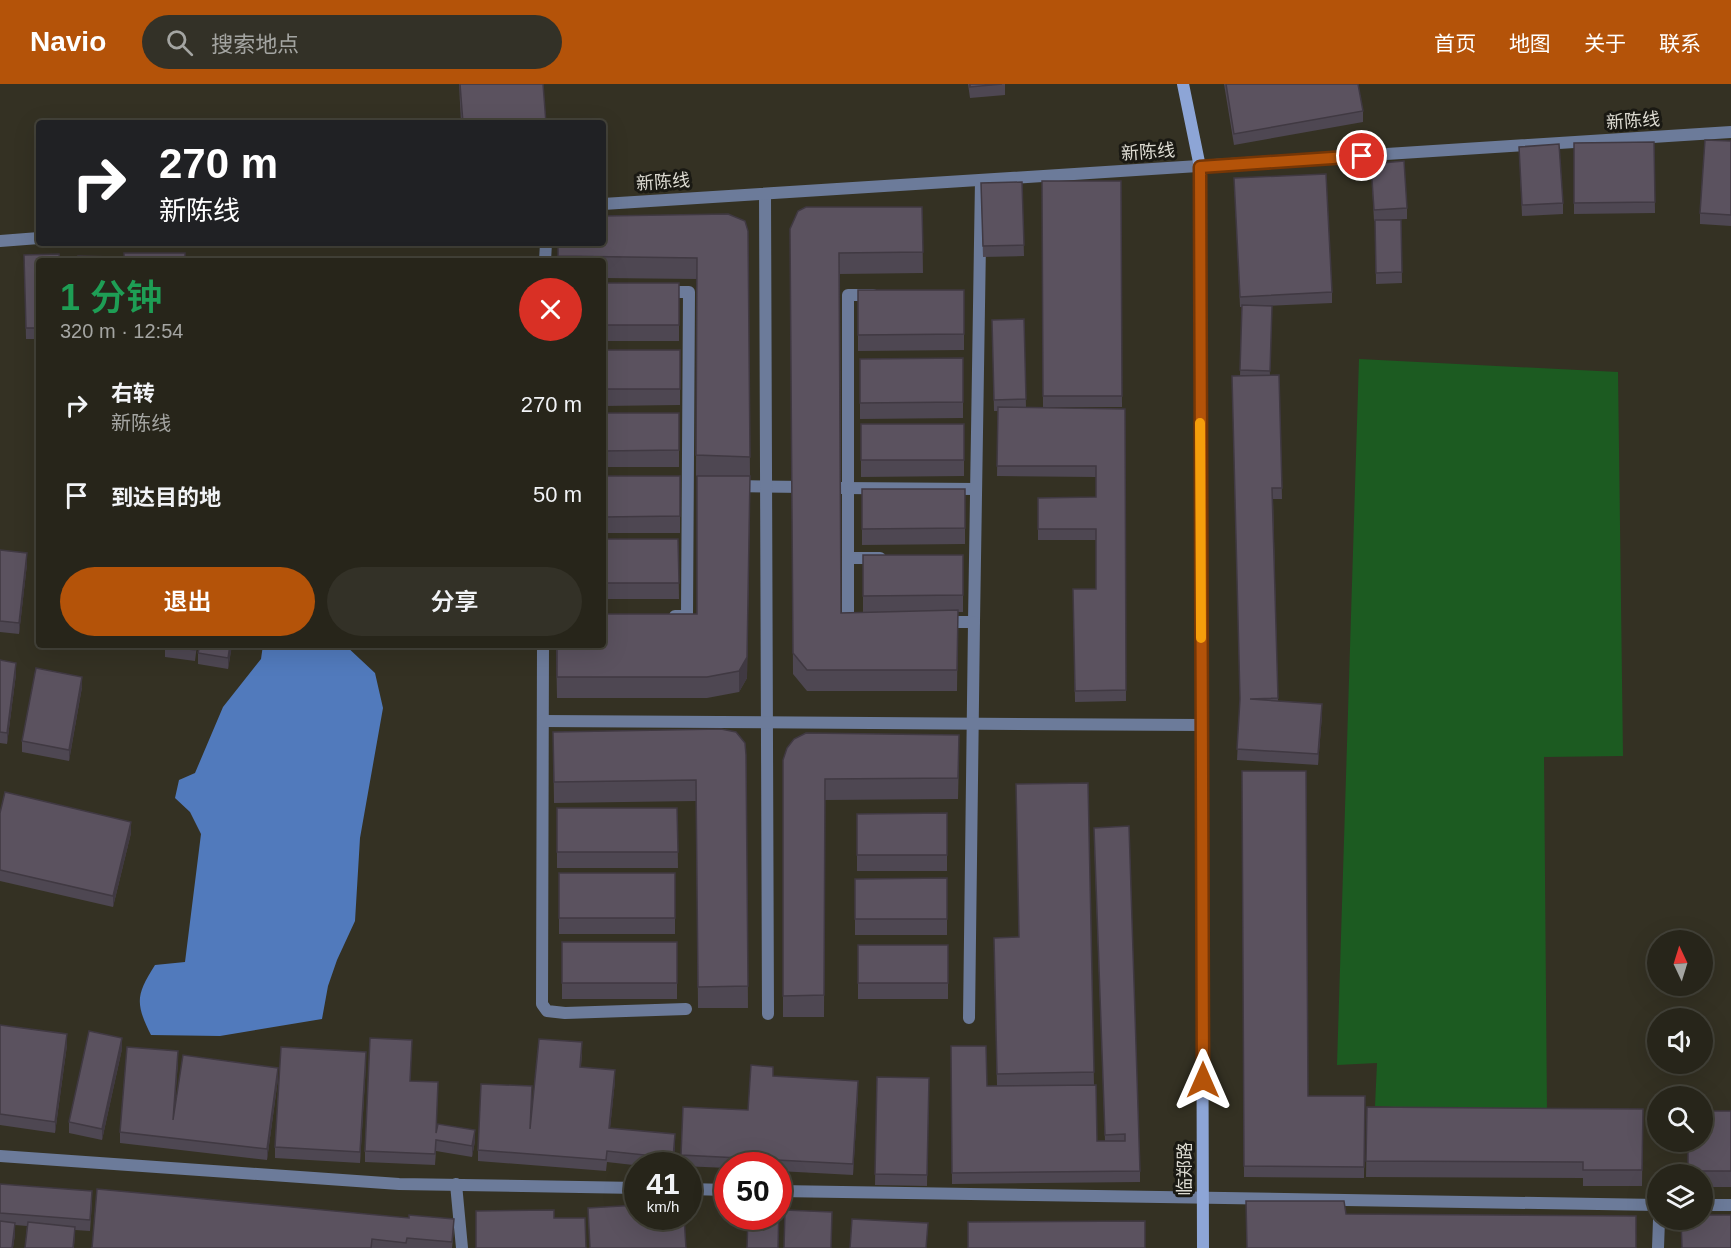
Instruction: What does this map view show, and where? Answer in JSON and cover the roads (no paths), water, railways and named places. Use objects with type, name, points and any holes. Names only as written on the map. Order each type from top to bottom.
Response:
[{"type":"main road","name":"临郑路","points":[[1183,84],[1200,167],[1203,1248]]},
{"type":"street","name":"新陈线","points":[[606,204],[1731,132]]},
{"type":"street","points":[[969,1018],[974,622],[969,559],[976,489],[971,429],[972,362],[981,180]]},
{"type":"street","points":[[765,194],[768,1014]]},
{"type":"street","points":[[0,241],[36,238]]},
{"type":"street","points":[[646,292],[689,292],[683,354],[683,416],[688,486],[682,544],[687,616],[666,616]]},
{"type":"street","points":[[871,621],[848,620],[848,488],[854,431],[854,361],[848,295],[885,295]]},
{"type":"street","points":[[722,486],[976,489]]},
{"type":"street","points":[[848,558],[894,558]]},
{"type":"street","points":[[928,621],[974,622]]},
{"type":"street","points":[[543,648],[542,1004],[547,1011],[565,1014],[687,1009]]},
{"type":"street","points":[[543,721],[1201,725]]},
{"type":"street","points":[[0,1156],[399,1184],[624,1188]]},
{"type":"street","points":[[456,1184],[462,1248]]},
{"type":"street","points":[[792,1191],[1647,1205]]},
{"type":"street","points":[[1713,1205],[1731,1205]]},
{"type":"street","points":[[1658,1248],[1659,1230]]},
{"type":"water","points":[[263,648],[348,648],[375,673],[383,708],[360,838],[355,921],[328,986],[322,1019],[220,1036],[151,1035],[140,1007],[141,992],[155,965],[185,962],[201,834],[190,812],[175,798],[179,780],[195,773],[223,707],[261,659]]}]
